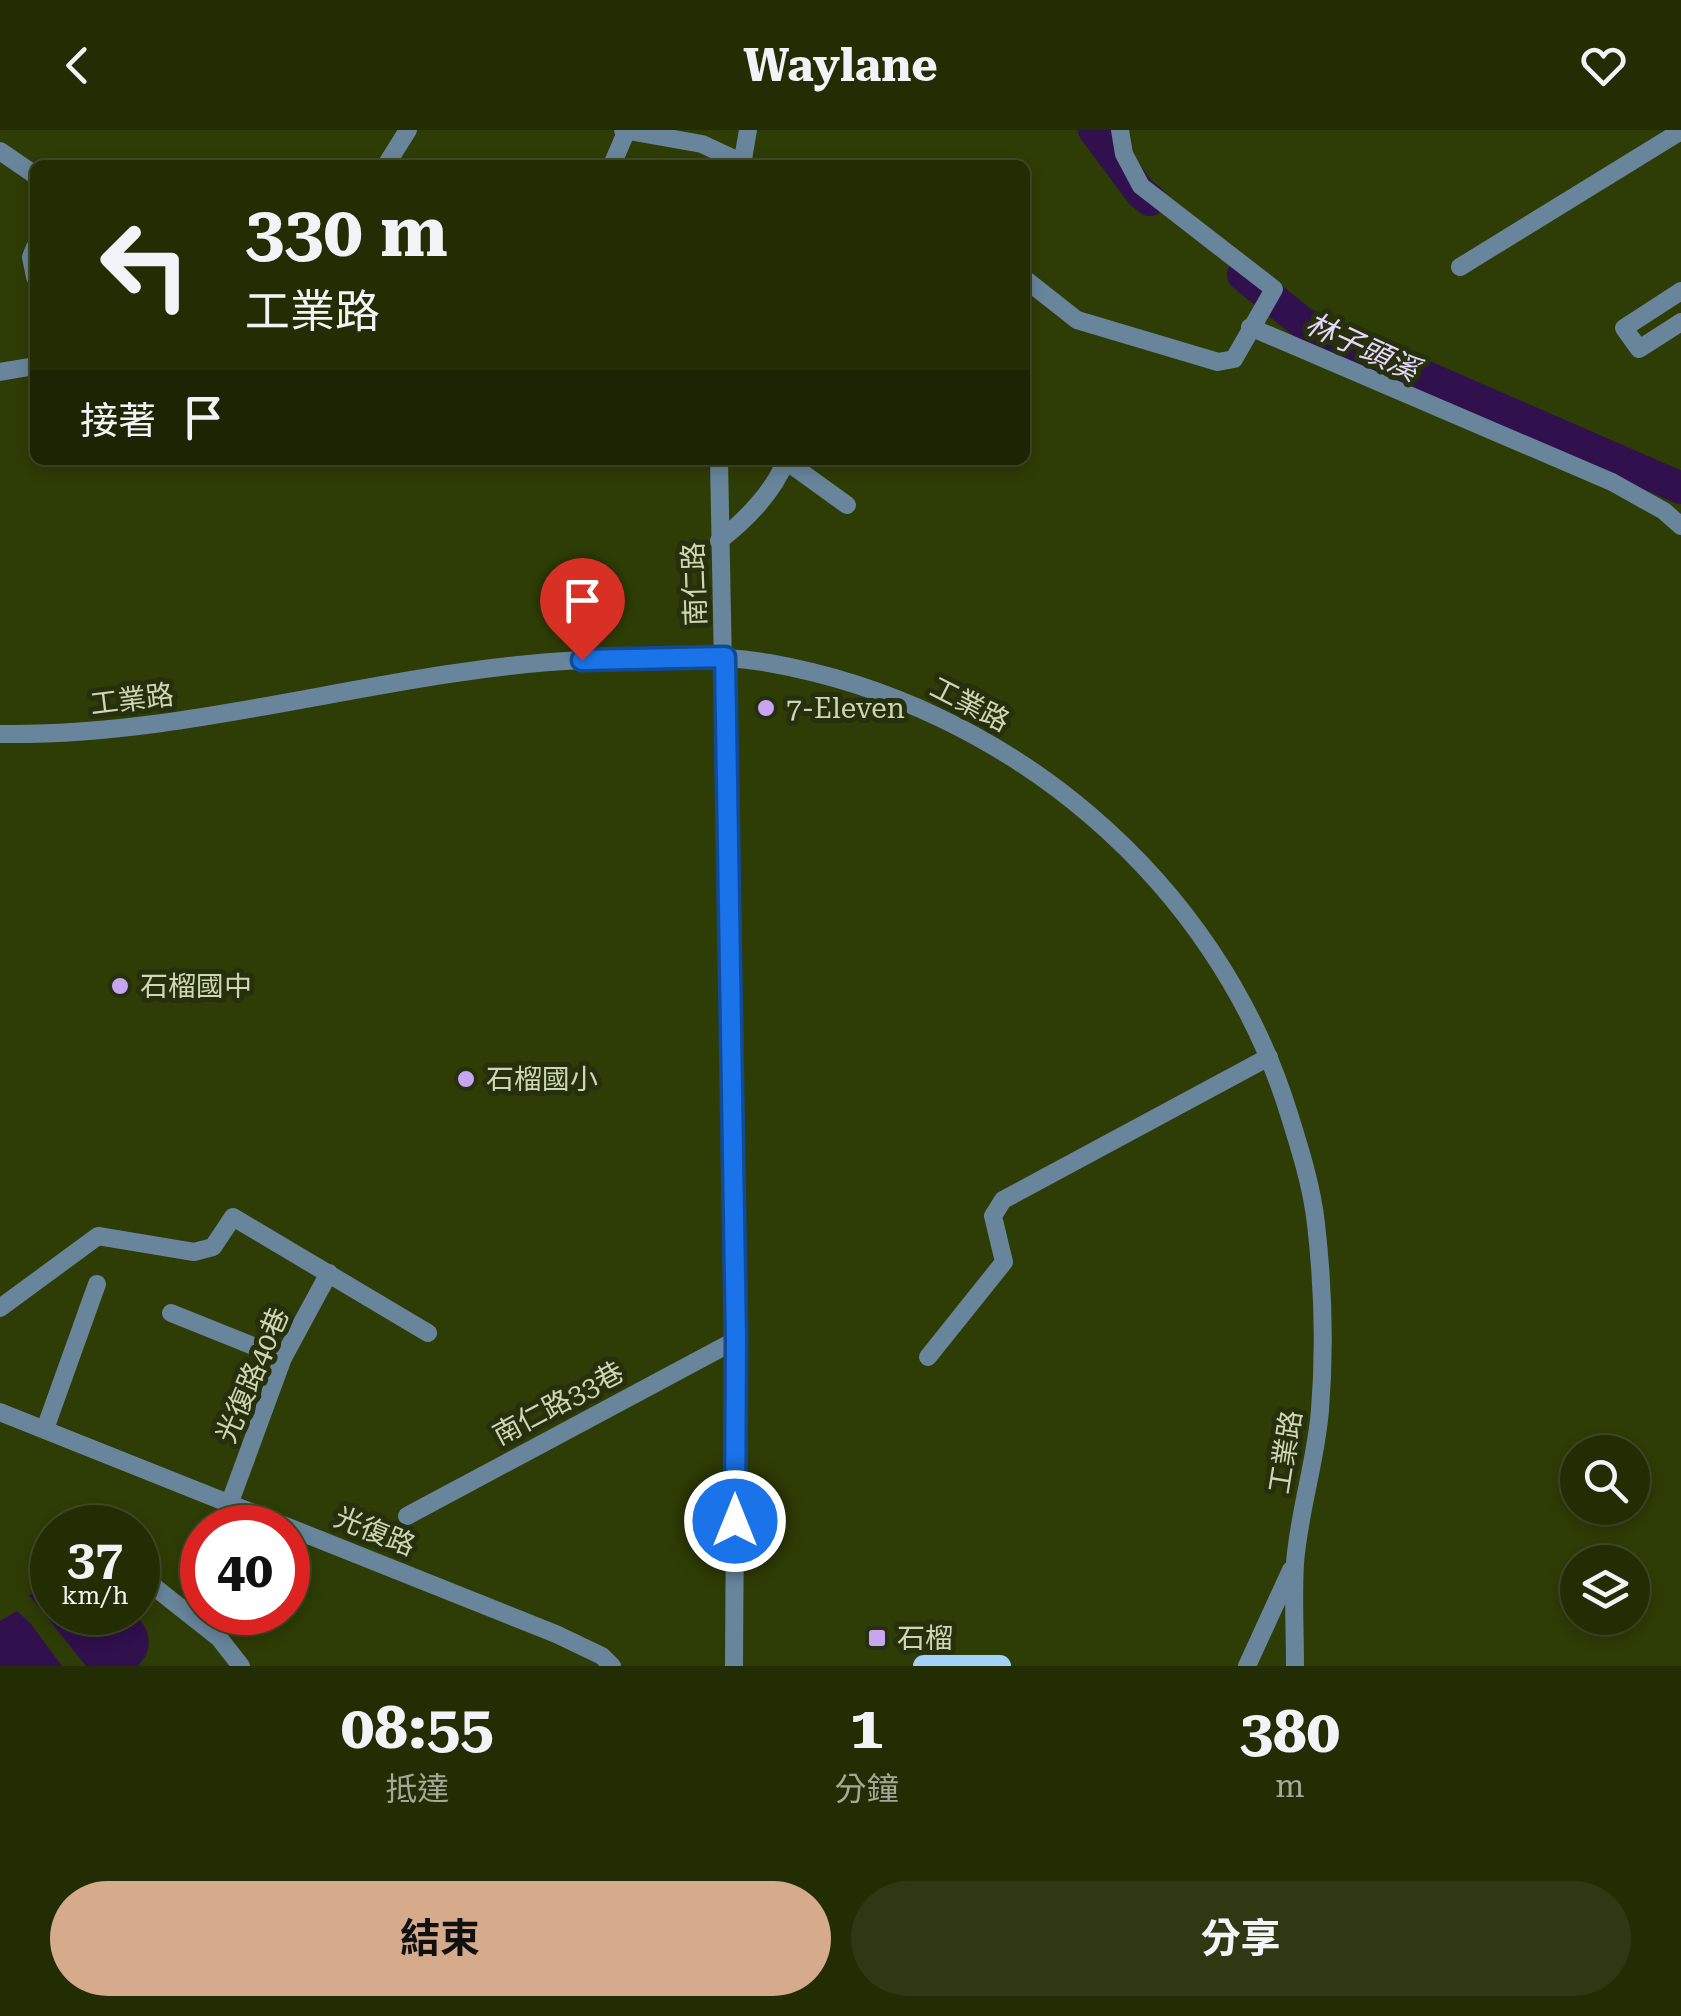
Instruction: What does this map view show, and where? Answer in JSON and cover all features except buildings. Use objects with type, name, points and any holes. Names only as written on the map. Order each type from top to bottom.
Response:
[{"type":"main road","points":[[924,1666],[1000,1666]]},
{"type":"street","points":[[389,160],[408,130]]},
{"type":"street","points":[[614,160],[625,130],[702,144],[735,160]]},
{"type":"street","points":[[744,160],[748,130]]},
{"type":"street","points":[[1030,282],[1078,320],[1218,362],[1234,359],[1274,289],[1141,186],[1124,154],[1120,130]]},
{"type":"street","points":[[1460,266],[1681,130]]},
{"type":"street","points":[[0,151],[30,172]]},
{"type":"street","points":[[1681,292],[1624,328],[1639,349],[1681,322]]},
{"type":"street","points":[[1250,327],[1612,482],[1664,510],[1681,526]]},
{"type":"street","points":[[0,372],[30,367]]},
{"type":"street","name":"南仁路","points":[[719,465],[736,1340],[734,1666]]},
{"type":"street","points":[[719,541],[742,523],[784,465]]},
{"type":"street","points":[[793,465],[847,505]]},
{"type":"street","name":"工業路","points":[[0,734],[56,735],[159,726],[425,676],[497,668],[582,660],[725,657],[810,672],[892,697],[971,733],[1044,778],[1109,831],[1172,899],[1233,986],[1269,1057],[1300,1149],[1316,1220],[1323,1328],[1320,1412],[1295,1560],[1295,1666]]},
{"type":"street","points":[[928,1356],[1004,1262],[993,1216],[1004,1200],[1269,1057]]},
{"type":"street","points":[[0,1308],[98,1236],[194,1252],[213,1246],[233,1216],[428,1333]]},
{"type":"street","name":"光復路40巷","points":[[230,1502],[283,1358],[330,1272]]},
{"type":"street","points":[[46,1429],[97,1284]]},
{"type":"street","points":[[171,1314],[283,1358]]},
{"type":"street","name":"南仁路33巷","points":[[407,1516],[736,1340]]},
{"type":"street","name":"光復路","points":[[0,1412],[556,1634],[602,1656],[612,1666]]},
{"type":"street","name":"工業路","points":[[1247,1666],[1295,1560]]},
{"type":"street","points":[[160,1591],[219,1638],[241,1666]]},
{"type":"shaded area","points":[[17,1611],[30,1623],[30,1635],[39,1635],[62,1666],[0,1666],[0,1621]]},
{"type":"shaded area","points":[[61,1635],[148,1635],[149,1646],[138,1666],[86,1666]]},
{"type":"waterway","name":"林子頭溪","points":[[1094,130],[1150,200]]},
{"type":"waterway","name":"林子頭溪","points":[[1243,275],[1303,323],[1681,488]]},
{"type":"place","name":"7-Eleven","points":[[766,708]]},
{"type":"place","name":"石榴國中","points":[[120,986]]},
{"type":"place","name":"石榴國小","points":[[466,1079]]},
{"type":"place","name":"石榴","points":[[877,1638]]},
{"type":"route","points":[[582,660],[725,657],[736,1340],[735,1521]]}]
